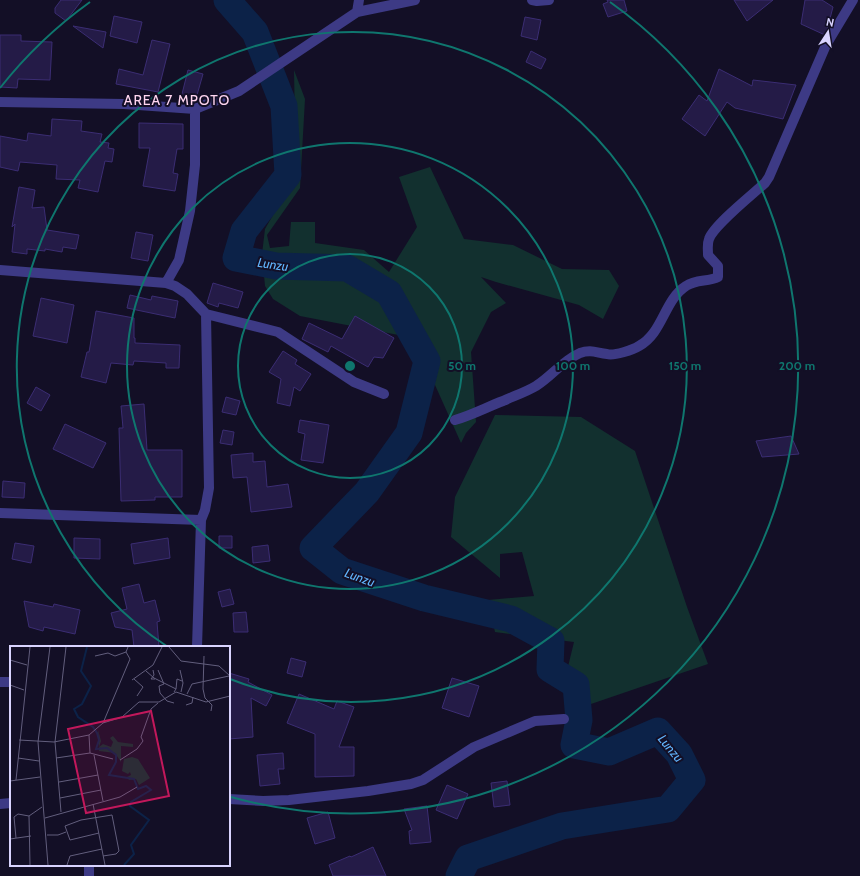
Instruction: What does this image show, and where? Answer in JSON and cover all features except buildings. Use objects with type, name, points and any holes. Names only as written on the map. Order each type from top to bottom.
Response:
[{"type":"street","points":[[357,12],[360,0]]},
{"type":"street","points":[[0,102],[124,104],[195,109],[239,91],[357,12],[415,0]]},
{"type":"street","points":[[532,0],[549,0]]},
{"type":"street","points":[[455,420],[468,416],[537,385],[570,358],[582,352],[594,351],[608,355],[640,346],[658,326],[676,296],[686,286],[701,280],[712,280],[718,277],[718,266],[708,255],[710,237],[719,225],[765,184],[826,45],[853,0]]},
{"type":"street","points":[[166,283],[179,260],[190,212],[195,165],[195,109]]},
{"type":"street","points":[[0,270],[166,283],[175,286],[187,294],[206,314],[278,332],[354,382],[384,394]]},
{"type":"street","points":[[197,646],[201,520],[205,510],[209,488],[206,314]]},
{"type":"street","points":[[0,513],[201,520]]},
{"type":"street","points":[[230,799],[262,801],[289,800],[368,791],[411,784],[423,780],[474,747],[535,721],[564,719]]},
{"type":"street","points":[[0,804],[10,803]]},
{"type":"green space","points":[[294,70],[305,99],[300,188],[267,235],[270,248],[289,246],[291,222],[315,222],[315,243],[364,250],[389,272],[417,227],[399,177],[430,167],[464,239],[513,245],[562,269],[609,270],[619,286],[603,319],[579,305],[481,277],[506,303],[491,312],[471,352],[476,422],[466,433],[461,443],[414,338],[300,316],[273,299],[265,286],[262,254],[265,229],[290,185],[295,126]]},
{"type":"green space","points":[[495,415],[581,417],[635,451],[687,607],[708,664],[591,704],[565,679],[574,642],[495,632],[488,600],[534,596],[522,552],[500,554],[500,578],[451,537],[455,497]]},
{"type":"waterway","name":"Lunzu","points":[[227,0],[255,32],[284,106],[288,175],[244,231],[236,258],[276,266],[347,268],[389,293],[427,361],[409,433],[367,492],[313,548],[342,571],[424,598],[511,619],[551,641],[550,669],[576,685],[579,720],[574,745],[609,752],[658,731],[679,754],[692,780],[668,809],[562,826],[468,858],[459,876]]},
{"type":"district","name":"AREA 7 MPOTO","points":[[177,100]]}]
